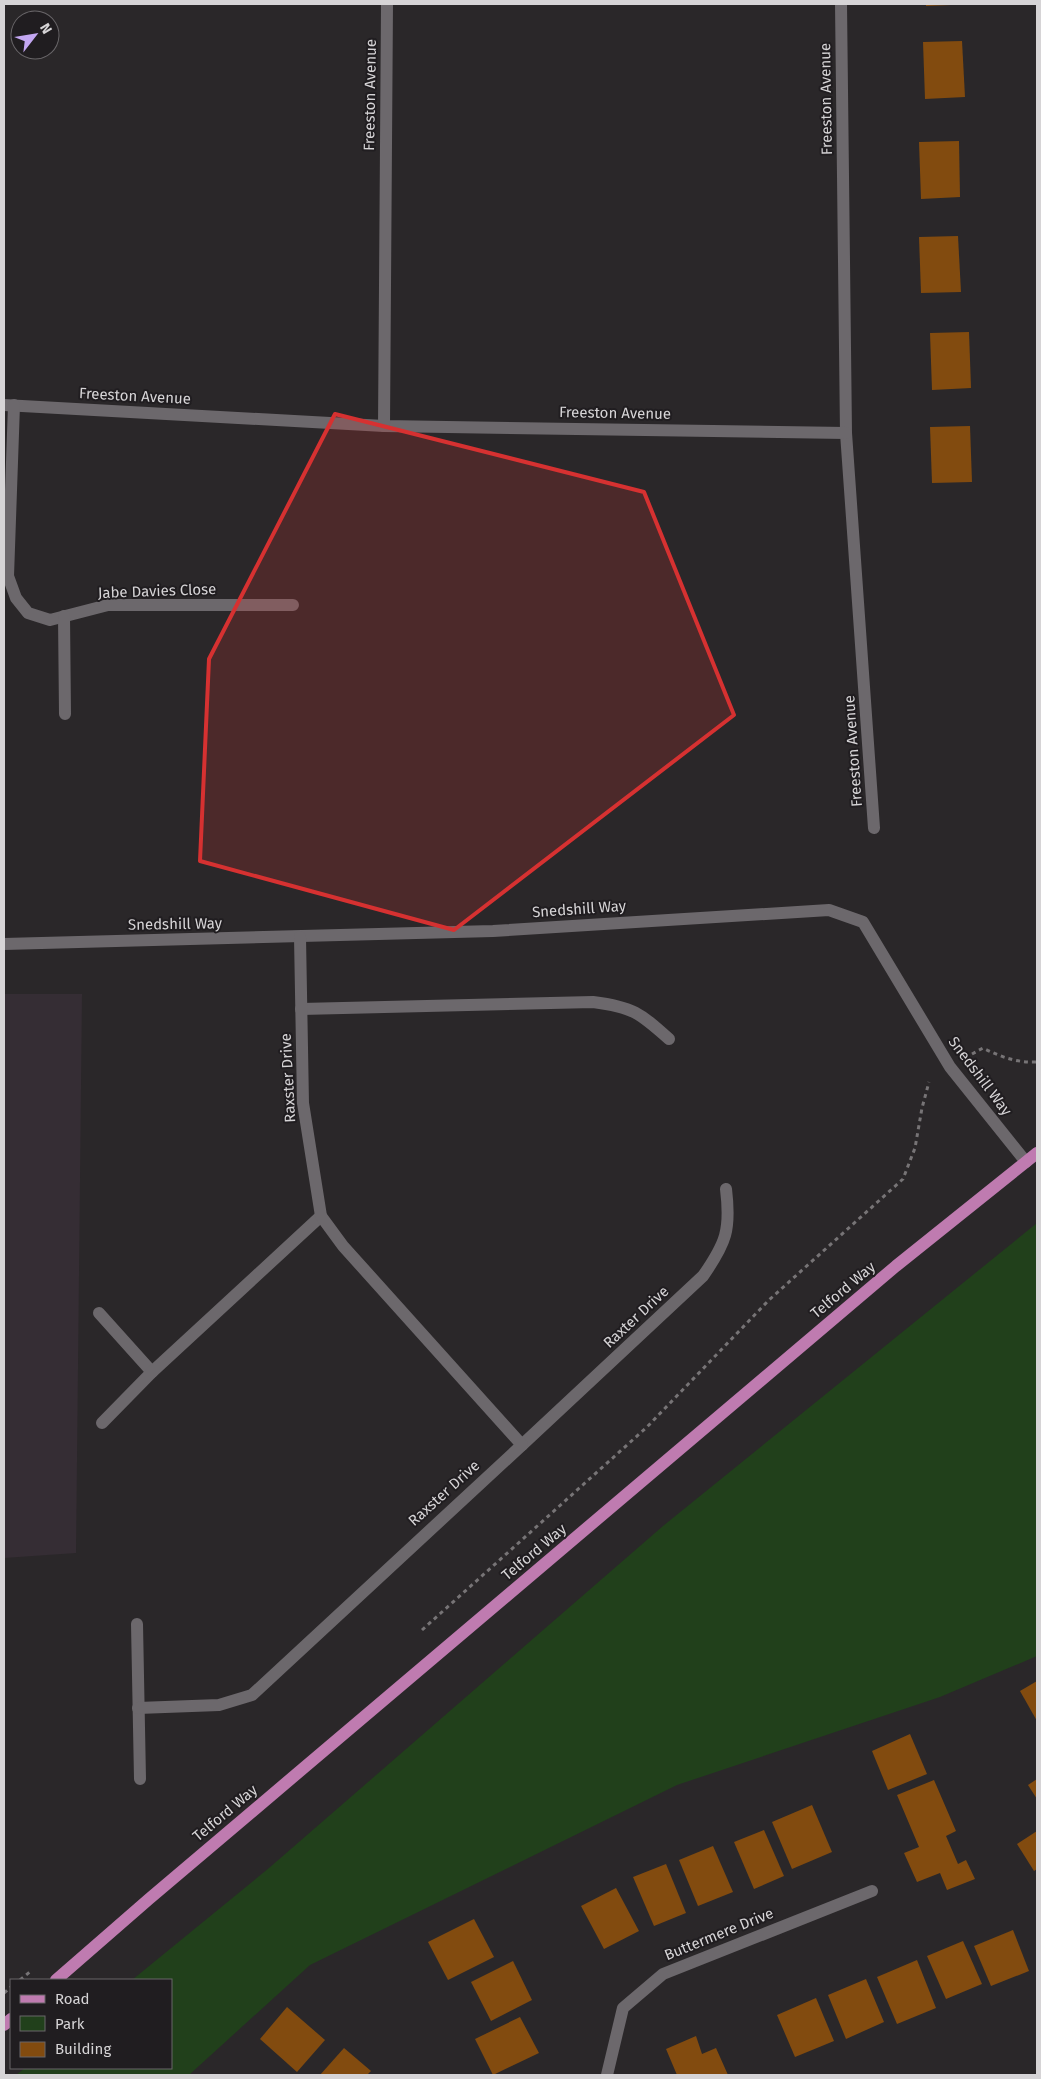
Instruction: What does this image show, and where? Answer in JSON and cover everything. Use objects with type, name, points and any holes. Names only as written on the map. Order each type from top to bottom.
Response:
[{"type":"main road","name":"Telford Way","points":[[57,1979],[156,1892],[896,1266],[1037,1153]]},
{"type":"street","name":"Freeston Avenue","points":[[384,426],[387,4]]},
{"type":"street","name":"Freeston Avenue","points":[[841,4],[846,433],[874,828]]},
{"type":"street","name":"Freeston Avenue","points":[[9,405],[384,426],[846,433]]},
{"type":"street","name":"Jabe Davies Close","points":[[9,405],[8,576],[16,598],[28,613],[50,620],[108,605],[293,605]]},
{"type":"street","points":[[64,616],[65,714]]},
{"type":"street","name":"Snedshill Way","points":[[4,944],[493,930],[829,910],[863,922],[950,1067],[1026,1162]]},
{"type":"street","name":"Raxster Drive","points":[[138,1708],[219,1705],[252,1695],[522,1445],[344,1246],[321,1216],[303,1103],[300,937]]},
{"type":"street","points":[[301,1009],[593,1002],[623,1006],[642,1015],[669,1039]]},
{"type":"street","name":"Raxter Drive","points":[[522,1445],[703,1276],[721,1250],[727,1230],[726,1188]]},
{"type":"street","points":[[102,1423],[152,1372],[321,1216]]},
{"type":"street","points":[[99,1313],[152,1372]]},
{"type":"street","points":[[137,1624],[140,1779]]},
{"type":"street","name":"Buttermere Drive","points":[[607,2075],[623,2008],[663,1974],[872,1891]]},
{"type":"path","points":[[970,1056],[983,1048],[1002,1057],[1024,1063],[1037,1062]]},
{"type":"path","points":[[417,1635],[647,1427],[769,1300],[904,1179],[915,1148],[928,1083]]},
{"type":"path","points":[[21,1979],[34,1968]]},
{"type":"highlighted area","points":[[335,414],[644,492],[734,715],[454,930],[200,861],[209,659]]},
{"type":"shaded area","points":[[4,994],[82,994],[76,1553],[4,1558]]},
{"type":"green space","points":[[1037,1223],[1037,1656],[940,1697],[677,1785],[310,1965],[189,2075],[16,2075],[24,2069],[172,2069],[172,1979],[133,1979],[269,1868],[663,1526]]},
{"type":"building","points":[[926,4],[951,4],[951,5],[926,6]]},
{"type":"building","points":[[962,41],[965,97],[925,99],[923,42]]},
{"type":"building","points":[[959,141],[960,197],[921,199],[919,142]]},
{"type":"building","points":[[958,236],[961,292],[921,293],[919,237]]},
{"type":"building","points":[[969,332],[971,388],[932,390],[930,333]]},
{"type":"building","points":[[970,426],[972,482],[932,483],[930,427]]},
{"type":"building","points":[[1037,1681],[1037,1721],[1020,1691]]},
{"type":"building","points":[[910,1734],[927,1774],[888,1790],[872,1751]]},
{"type":"building","points":[[1037,1779],[1037,1799],[1028,1785]]},
{"type":"building","points":[[934,1780],[956,1831],[946,1836],[958,1864],[966,1860],[975,1879],[947,1890],[940,1873],[917,1882],[904,1853],[919,1847],[897,1795]]},
{"type":"building","points":[[812,1805],[832,1852],[792,1869],[772,1822]]},
{"type":"building","points":[[764,1830],[784,1876],[754,1889],[734,1842]]},
{"type":"building","points":[[1037,1831],[1037,1869],[1034,1871],[1017,1844]]},
{"type":"building","points":[[713,1846],[733,1892],[698,1906],[679,1860]]},
{"type":"building","points":[[666,1864],[686,1913],[654,1926],[633,1877]]},
{"type":"building","points":[[616,1888],[639,1931],[604,1949],[581,1906]]},
{"type":"building","points":[[474,1919],[494,1957],[448,1980],[428,1942]]},
{"type":"building","points":[[1013,1930],[1029,1971],[991,1986],[974,1946]]},
{"type":"building","points":[[963,1941],[982,1984],[946,1999],[927,1956]]},
{"type":"building","points":[[917,1960],[936,2008],[897,2024],[877,1977]]},
{"type":"building","points":[[513,1961],[532,2000],[491,2021],[471,1982]]},
{"type":"building","points":[[866,1979],[884,2022],[846,2039],[828,1995]]},
{"type":"building","points":[[816,1998],[834,2041],[795,2057],[777,2015]]},
{"type":"building","points":[[287,2007],[325,2040],[297,2072],[260,2039]]},
{"type":"building","points":[[520,2017],[539,2053],[493,2075],[475,2039]]},
{"type":"building","points":[[696,2036],[702,2054],[716,2048],[728,2075],[677,2075],[666,2049]]},
{"type":"building","points":[[344,2048],[371,2071],[367,2075],[320,2075]]}]
